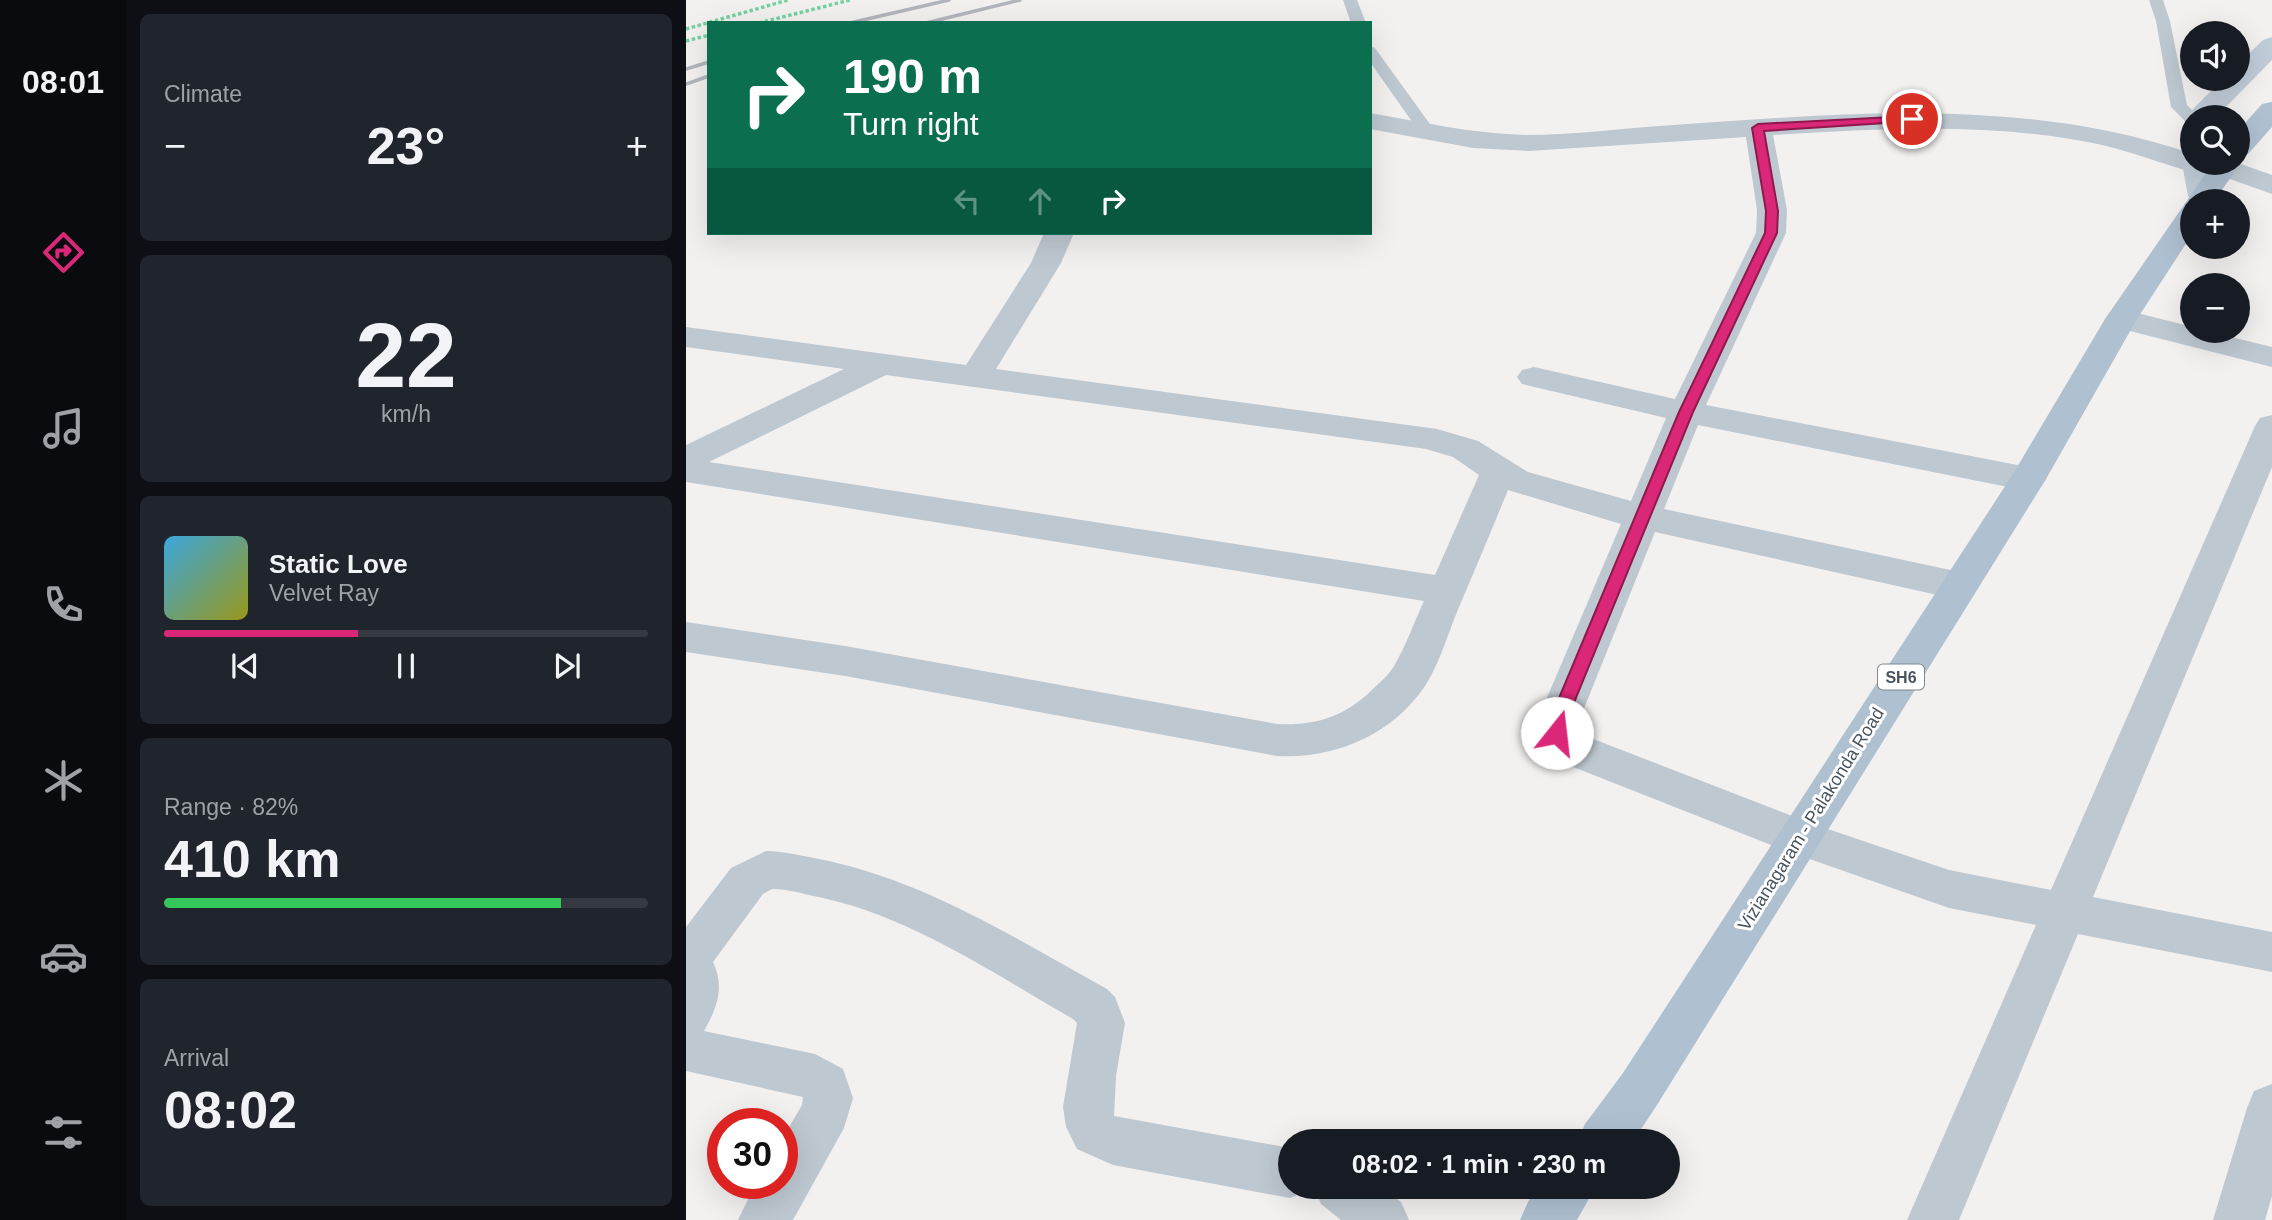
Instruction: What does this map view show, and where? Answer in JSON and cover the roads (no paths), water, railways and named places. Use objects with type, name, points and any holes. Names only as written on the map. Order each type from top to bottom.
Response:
[{"type":"main road","name":"SH6","points":[[2250,126],[2272,110]]},
{"type":"main road","name":"Vizianagaram - Palakonda Road","points":[[1612,1129],[1640,1089],[2028,479],[2121,319],[2180,229]]},
{"type":"main road","points":[[1546,1220],[1561,1199]]},
{"type":"street","points":[[2250,67],[2272,45]]},
{"type":"street","points":[[2213,105],[2226,91]]},
{"type":"street","points":[[1372,121],[1473,140],[1529,143],[1896,119],[1961,121],[2045,128],[2180,151]]},
{"type":"street","points":[[1758,128],[1772,211],[1771,233],[1686,412],[1642,517],[1558,722],[1557,733],[1561,741],[1573,749],[1799,838],[1949,889],[2272,953]]},
{"type":"street","points":[[2250,175],[2272,185]]},
{"type":"street","points":[[975,376],[1046,263],[1058,235]]},
{"type":"street","points":[[2121,319],[2272,357]]},
{"type":"street","points":[[686,337],[1426,438],[1454,444],[1470,452],[1498,473],[1642,517],[1960,586]]},
{"type":"street","points":[[686,460],[883,363]]},
{"type":"street","points":[[1534,377],[1686,412],[2028,479]]},
{"type":"street","points":[[1933,1220],[2272,426]]},
{"type":"street","points":[[686,470],[1448,591]]},
{"type":"street","points":[[686,636],[845,661],[1303,743],[1326,740],[1389,701],[1410,676],[1498,473]]},
{"type":"street","points":[[686,1018],[696,991],[697,973],[687,960],[747,881],[766,870],[778,870],[842,882],[898,900],[945,923],[1078,997],[1098,1012],[1101,1023],[1088,1105],[1090,1126],[1100,1136],[1113,1141],[1278,1171]]},
{"type":"street","points":[[686,1049],[815,1077],[826,1085],[826,1111],[777,1217]]},
{"type":"street","points":[[2239,1220],[2272,1108]]},
{"type":"street","points":[[1356,1199],[1383,1220]]},
{"type":"lane","points":[[1350,0],[1358,21]]},
{"type":"lane","points":[[2156,0],[2163,21],[2180,108]]},
{"type":"lane","points":[[1372,54],[1426,130]]},
{"type":"railway","points":[[859,21],[949,0]]},
{"type":"railway","points":[[934,21],[1020,0]]},
{"type":"railway","points":[[686,69],[707,63]]},
{"type":"railway","points":[[686,84],[707,77]]}]
